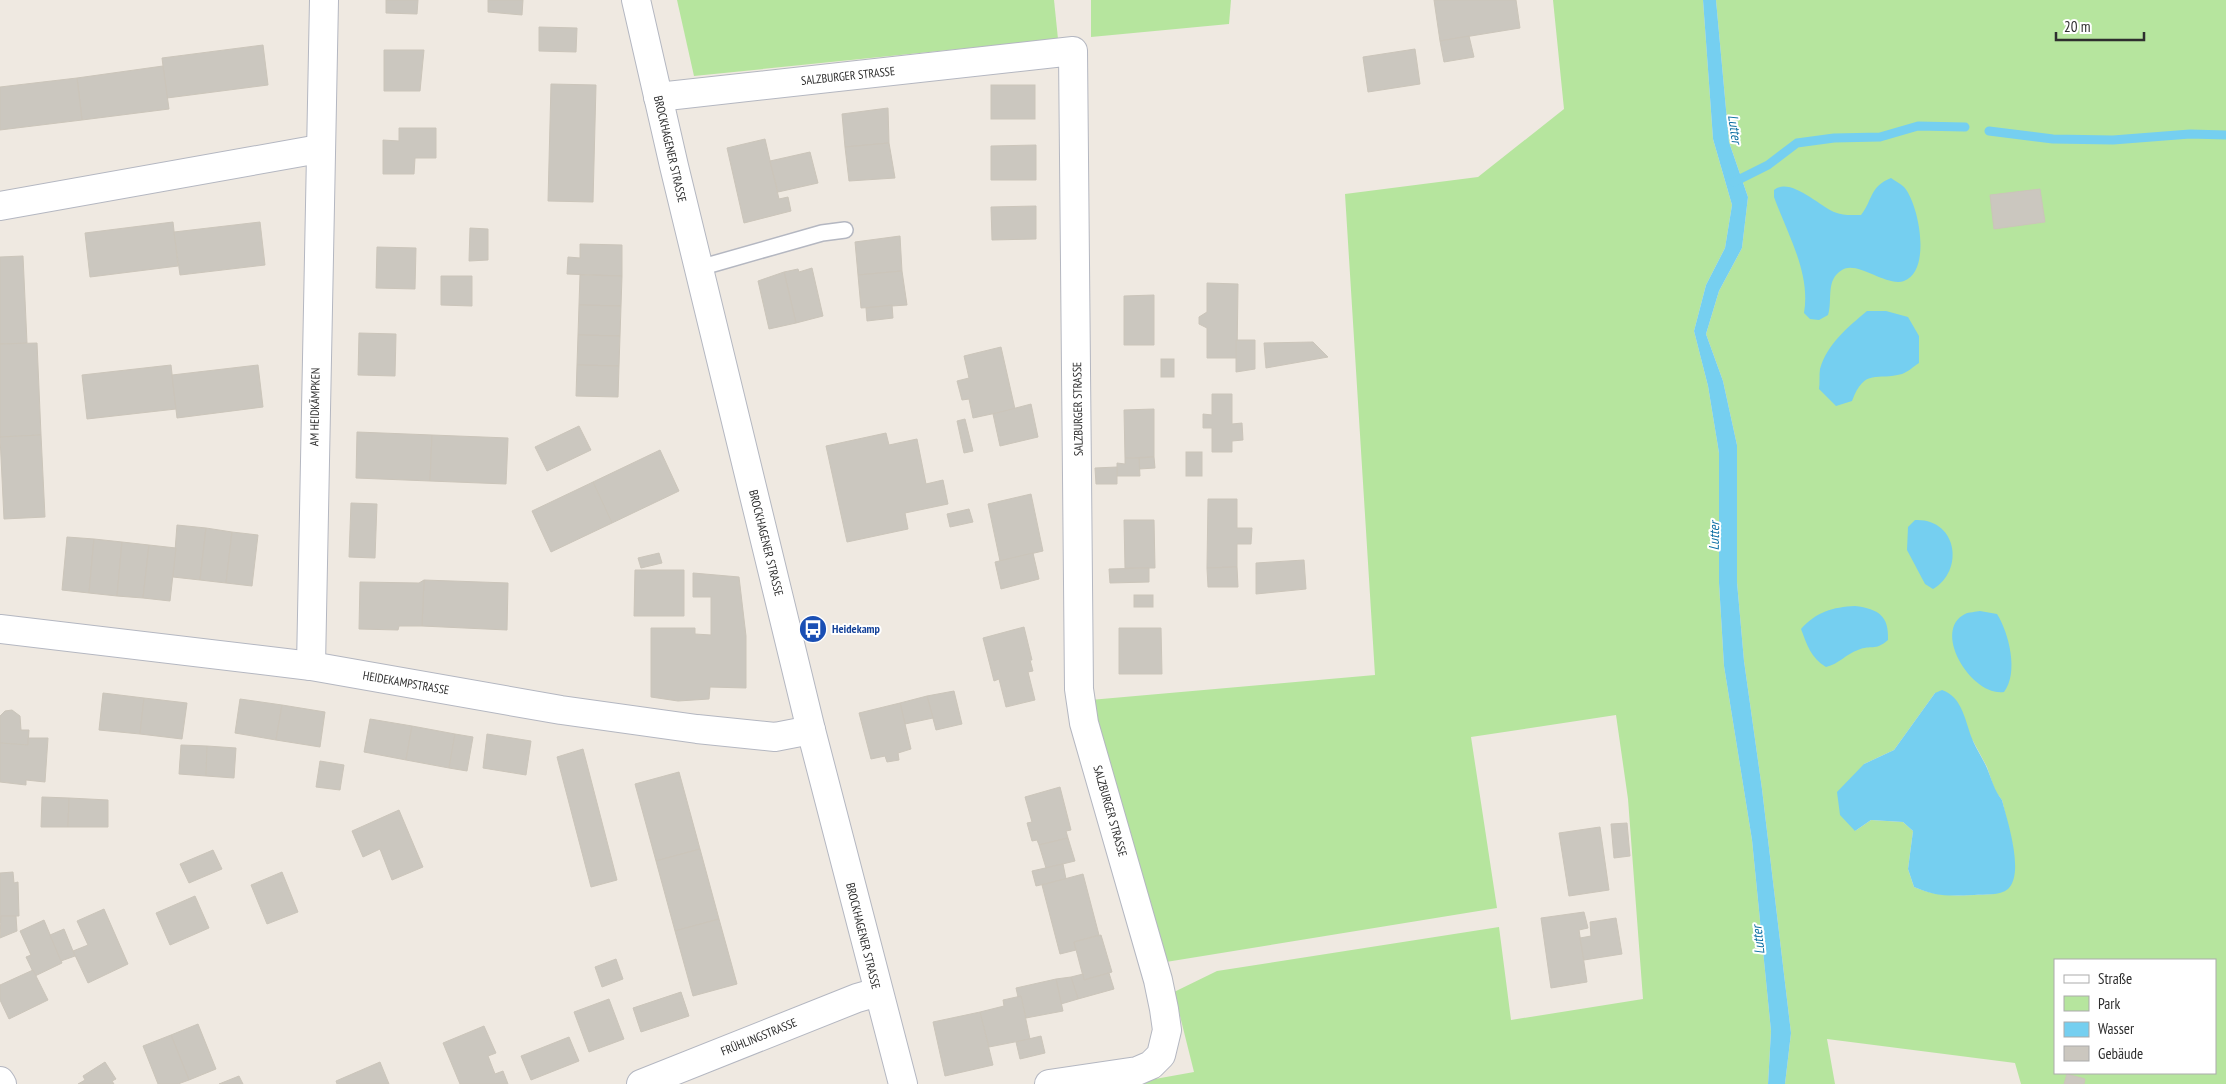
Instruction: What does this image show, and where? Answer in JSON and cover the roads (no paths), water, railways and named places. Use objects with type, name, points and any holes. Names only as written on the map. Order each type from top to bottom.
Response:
[{"type":"street","name":"AM HEIDKÄMPKEN","points":[[311,666],[324,0]]},
{"type":"street","name":"BROCKHAGENER STRASSE","points":[[636,0],[699,268],[812,730],[903,1084]]},
{"type":"street","name":"SALZBURGER STRASSE","points":[[658,97],[1073,51],[1081,706],[1158,980],[1167,1030],[1161,1055],[1151,1065],[1137,1071],[1049,1084]]},
{"type":"street","points":[[0,206],[320,149]]},
{"type":"street","name":"HEIDEKAMPSTRASSE","points":[[0,629],[311,666],[561,710],[696,730],[775,736],[812,730]]},
{"type":"street","name":"FRÜHLINGSTRASSE","points":[[641,1084],[858,998],[878,992]]},
{"type":"lane","points":[[699,268],[822,233],[845,230]]},
{"type":"water","points":[[1703,0],[1716,0],[1729,142],[1748,197],[1742,248],[1719,291],[1706,334],[1723,381],[1737,445],[1737,582],[1744,661],[1762,789],[1791,1033],[1785,1084],[1768,1084],[1771,1031],[1752,840],[1724,666],[1719,583],[1719,453],[1708,386],[1694,331],[1706,285],[1725,248],[1732,205],[1713,139]]},
{"type":"water","points":[[1891,178],[1904,187],[1914,207],[1918,222],[1920,251],[1918,264],[1913,275],[1904,281],[1897,282],[1855,268],[1842,270],[1833,279],[1831,285],[1828,315],[1819,320],[1810,319],[1804,313],[1804,283],[1801,268],[1774,197],[1774,190],[1781,187],[1796,189],[1834,212],[1844,215],[1861,215],[1879,185]]},
{"type":"water","points":[[1867,311],[1886,311],[1908,317],[1919,336],[1919,363],[1902,374],[1867,379],[1857,390],[1852,401],[1836,406],[1819,389],[1820,369],[1833,344]]},
{"type":"water","points":[[1915,520],[1929,522],[1940,527],[1948,536],[1952,547],[1950,570],[1933,589],[1925,584],[1907,550],[1908,527]]},
{"type":"water","points":[[1855,606],[1870,609],[1881,615],[1887,625],[1888,640],[1876,647],[1863,648],[1826,667],[1813,655],[1801,629],[1813,618],[1825,612]]},
{"type":"water","points":[[1980,611],[1997,614],[2008,642],[2012,664],[2011,674],[2004,692],[1992,691],[1980,684],[1969,674],[1960,661],[1954,647],[1952,634],[1956,622],[1965,614]]},
{"type":"water","points":[[1942,690],[1949,693],[1959,704],[1973,741],[2002,800],[2011,833],[2015,871],[2013,881],[2008,889],[2001,893],[1957,896],[1930,893],[1914,887],[1908,869],[1913,831],[1903,822],[1871,820],[1855,831],[1840,815],[1837,792],[1864,764],[1894,750],[1935,693]]},
{"type":"waterway","points":[[1734,182],[1768,165],[1797,143],[1834,138],[1880,137],[1918,126],[1965,127]]},
{"type":"waterway","points":[[1989,131],[2053,139],[2113,140],[2190,134],[2226,135]]},
{"type":"place","name":"Heidekamp","points":[[813,629]]},
{"type":"water label","name":"Lutter","points":[[1735,129]]},
{"type":"water label","name":"Lutter","points":[[1714,536]]},
{"type":"water label","name":"Lutter","points":[[1758,940]]}]
